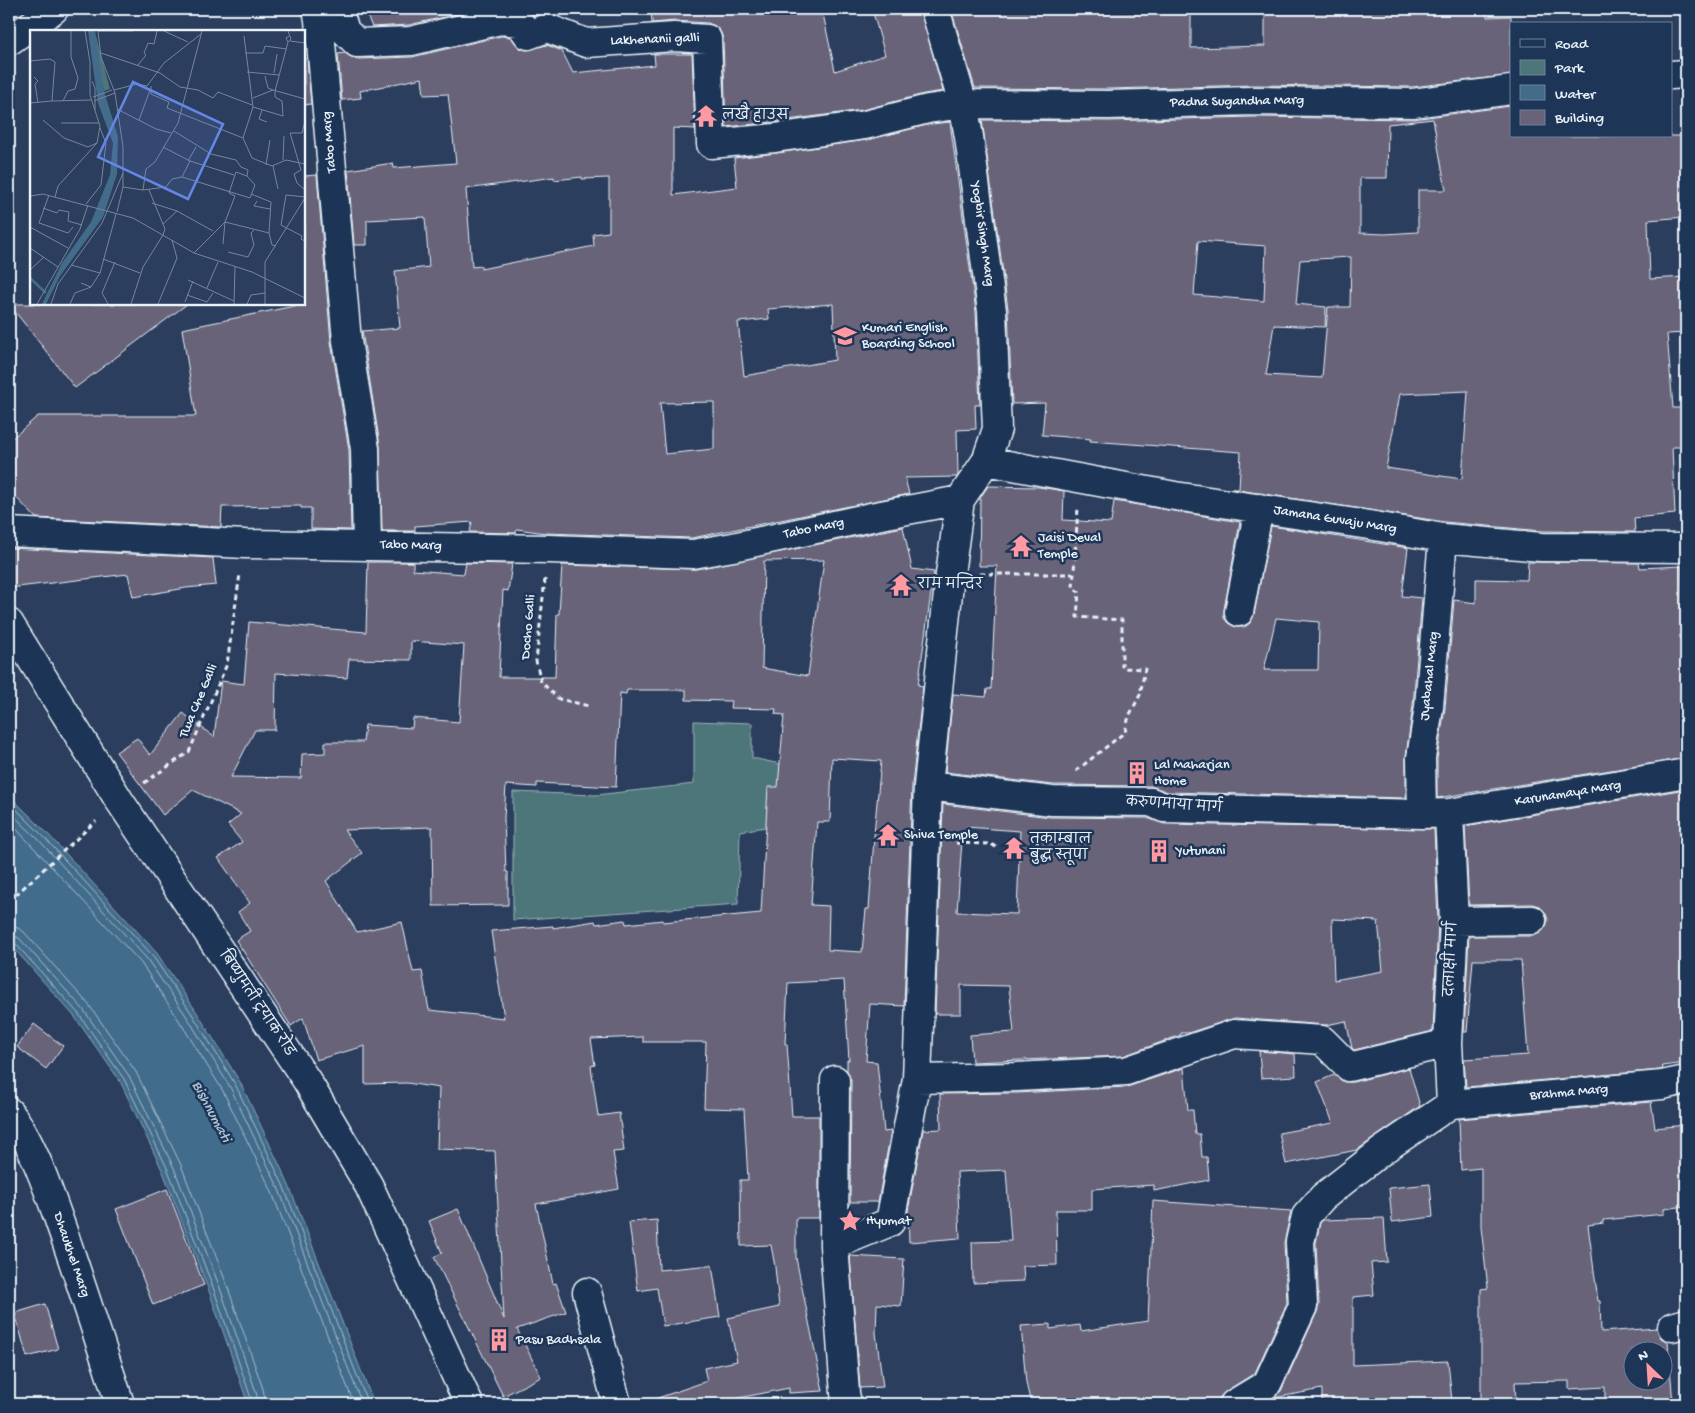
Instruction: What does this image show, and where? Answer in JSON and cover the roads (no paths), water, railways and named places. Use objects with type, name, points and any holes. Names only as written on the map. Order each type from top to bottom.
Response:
[{"type":"street","points":[[9,41],[54,9]]},
{"type":"street","name":"Tabo Marg","points":[[317,9],[328,112],[347,341],[365,449],[367,546],[693,554],[960,500]]},
{"type":"street","name":"Lakhenanii galli","points":[[338,9],[345,31],[357,43],[411,41],[500,20],[519,22],[528,35],[546,28],[586,44],[674,37],[707,38],[711,144],[775,138],[865,125],[928,109],[963,104]]},
{"type":"street","name":"Yogbir Singh Marg","points":[[935,9],[963,104],[992,311],[997,430],[986,461],[960,500]]},
{"type":"street","points":[[1672,76],[1686,74]]},
{"type":"street","name":"Padna Sugandha Marg","points":[[963,104],[1109,104],[1253,100],[1413,103],[1510,90]]},
{"type":"street","name":"Jamana Guvaju Marg","points":[[986,461],[1175,496],[1443,538],[1541,547],[1686,548]]},
{"type":"street","points":[[834,1245],[890,1222],[917,1079],[928,786],[950,574],[960,500]]},
{"type":"street","points":[[1239,612],[1259,508]]},
{"type":"street","points":[[9,532],[245,544],[367,546]]},
{"type":"street","name":"Jyabahal Marg","points":[[1422,814],[1421,758],[1429,707],[1443,538]]},
{"type":"street","name":"बिष्णुमती ट्रयाक रोड","points":[[9,623],[119,800],[307,1081],[369,1186],[469,1404]]},
{"type":"street","name":"Karunamaya Marg","points":[[1449,813],[1686,773]]},
{"type":"street","name":"करुणमाया मार्ग","points":[[928,786],[1052,801],[1151,802],[1164,808],[1449,813]]},
{"type":"street","name":"दलाक्षी मार्ग","points":[[1449,813],[1454,921],[1448,1043],[1451,1104]]},
{"type":"street","points":[[1454,921],[1532,920]]},
{"type":"street","points":[[917,1079],[1017,1077],[1126,1071],[1234,1034],[1322,1040],[1349,1067],[1448,1043]]},
{"type":"street","points":[[835,1080],[834,1245],[847,1404]]},
{"type":"street","name":"Brahma Marg","points":[[1451,1104],[1662,1085],[1686,1080]]},
{"type":"street","points":[[1234,1404],[1267,1384],[1303,1306],[1300,1242],[1306,1216],[1324,1197],[1383,1150],[1451,1104]]},
{"type":"street","name":"Dhaukhel Marg","points":[[9,1112],[45,1182],[83,1289],[120,1404]]},
{"type":"street","points":[[587,1292],[617,1404]]},
{"type":"water","name":"Bishnumati","points":[[9,795],[46,832],[156,952],[196,1011],[240,1082],[288,1183],[374,1404],[248,1404],[209,1291],[163,1172],[120,1081],[74,1016],[9,943]]},
{"type":"place","name":"लखै हाउस","points":[[706,116]]},
{"type":"place","name":"Kumari English Boarding School","points":[[845,336]]},
{"type":"place","name":"Jaisi Deval Temple","points":[[1021,546]]},
{"type":"place","name":"राम मन्दिर","points":[[901,585]]},
{"type":"place","name":"Lal Maharjan Home","points":[[1137,773]]},
{"type":"place","name":"Shiva Temple","points":[[888,835]]},
{"type":"place","name":"तुकाम्बाल बुद्ध स्तूपा","points":[[1014,848]]},
{"type":"place","name":"Yutunani","points":[[1159,851]]},
{"type":"place","name":"Hyumat","points":[[850,1221]]},
{"type":"place","name":"Pasu Badhsala","points":[[499,1340]]}]
